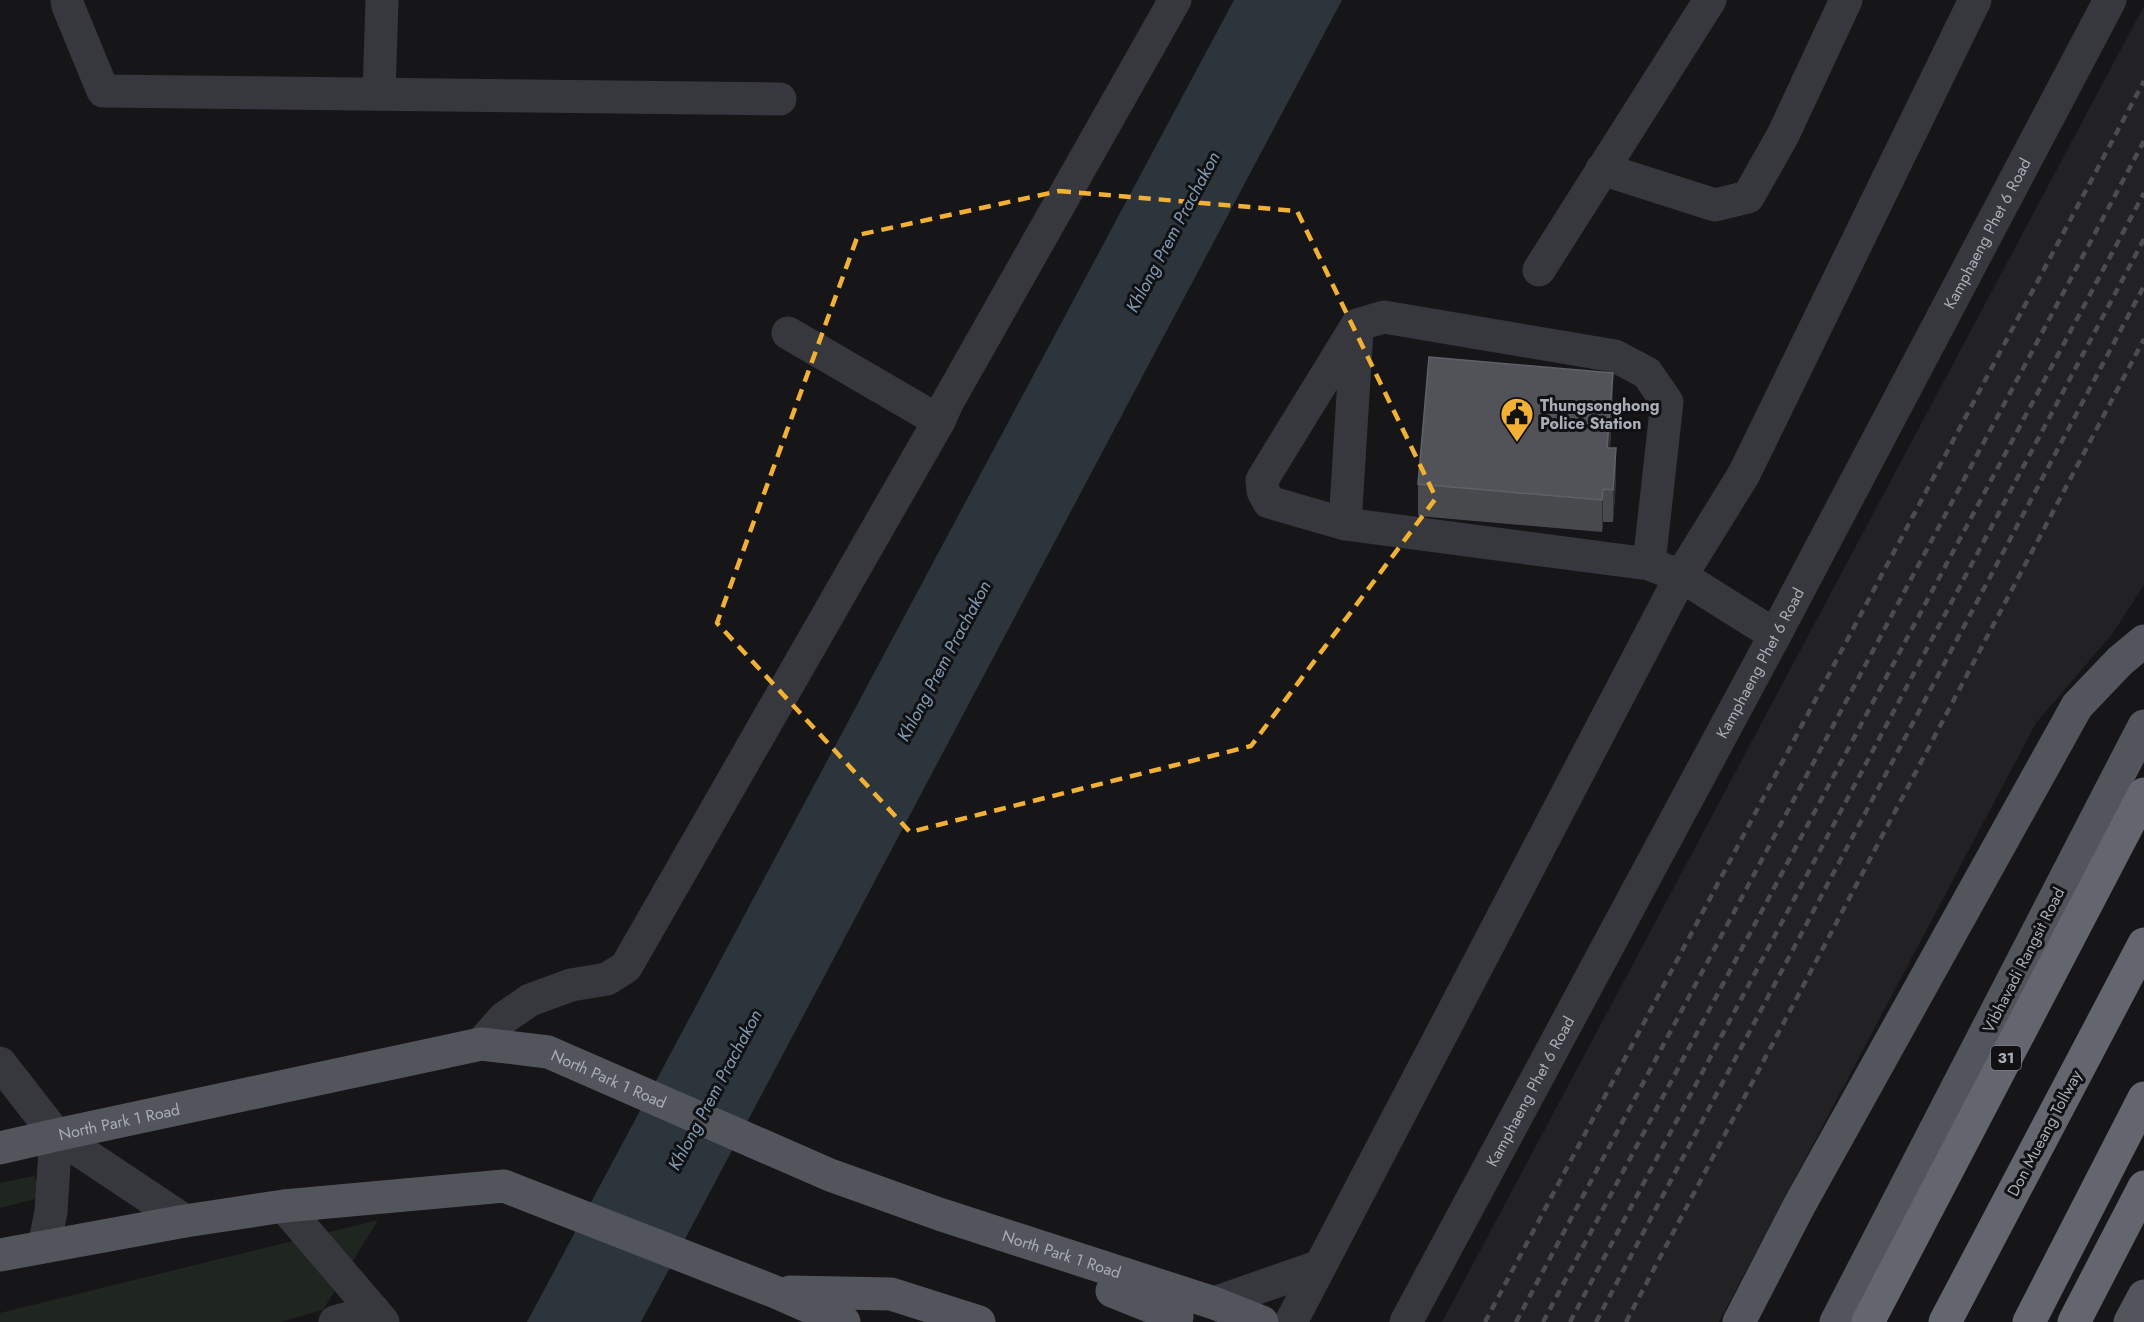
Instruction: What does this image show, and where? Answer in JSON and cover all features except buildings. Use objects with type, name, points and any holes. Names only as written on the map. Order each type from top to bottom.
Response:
[{"type":"highway","name":"Vibhavadi Rangsit Road","points":[[1868,1322],[2144,794]]},
{"type":"highway","name":"Don Mueang Tollway","points":[[1945,1322],[2144,944]]},
{"type":"highway","points":[[2028,1322],[2144,1098]]},
{"type":"highway","points":[[2074,1322],[2144,1186]]},
{"type":"main road","points":[[1739,1322],[1799,1206],[2077,706],[2120,661],[2144,641]]},
{"type":"main road","name":"Vibhavadi Rangsit Road","points":[[1836,1322],[2144,726]]},
{"type":"main road","name":"North Park 1 Road","points":[[0,1149],[481,1044],[548,1052],[830,1175],[939,1214],[1214,1303],[1262,1322]]},
{"type":"main road","points":[[830,1175],[926,1218],[1177,1317]]},
{"type":"main road","points":[[0,1255],[185,1221],[284,1206],[504,1186],[773,1291],[844,1322]]},
{"type":"main road","points":[[773,1291],[891,1294],[979,1322]]},
{"type":"main road","points":[[2130,1322],[2144,1296]]},
{"type":"street","points":[[68,0],[68,6],[103,91],[780,99]]},
{"type":"street","points":[[379,94],[382,0]]},
{"type":"street","points":[[481,1044],[504,1018],[530,1000],[571,985],[607,979],[626,967],[939,421],[946,403],[1175,0]]},
{"type":"street","points":[[1539,270],[1710,0]]},
{"type":"street","points":[[1602,169],[1715,205],[1748,197],[1783,135],[1846,0]]},
{"type":"street","points":[[1291,1322],[1681,576],[1744,474],[1975,0]]},
{"type":"street","name":"Kamphaeng Phet 6 Road","points":[[1406,1322],[1775,634],[2110,0]]},
{"type":"street","points":[[1649,564],[1667,402],[1647,373],[1615,356],[1384,317],[1357,325],[1262,480],[1263,491],[1269,501],[1345,524],[1649,564],[1681,576],[1775,634]]},
{"type":"street","points":[[1345,524],[1357,325]]},
{"type":"street","points":[[788,333],[939,421]]},
{"type":"street","points":[[0,1063],[56,1135],[185,1221]]},
{"type":"street","points":[[44,1246],[51,1212],[56,1135]]},
{"type":"street","points":[[284,1206],[379,1317]]},
{"type":"street","points":[[1214,1303],[1320,1266]]},
{"type":"street","points":[[335,1322],[379,1317]]},
{"type":"highlighted area","points":[[1059,191],[1297,211],[1436,498],[1251,746],[910,832],[717,623],[858,235]]},
{"type":"shaded area","points":[[2144,6],[2144,585],[2113,633],[2036,723],[1719,1322],[1442,1322]]},
{"type":"shaded area","points":[[34,1176],[40,1189],[35,1199],[0,1208],[0,1183]]},
{"type":"shaded area","points":[[378,1220],[323,1310],[280,1322],[0,1322],[0,1313]]},
{"type":"water","name":"Khlong Prem Prachakon","points":[[1234,0],[1342,0],[641,1322],[527,1322]]},
{"type":"railway","points":[[1485,1322],[2144,81]]},
{"type":"railway","points":[[1516,1322],[2144,141]]},
{"type":"railway","points":[[1543,1322],[2144,193]]},
{"type":"railway","points":[[1570,1322],[2144,239]]},
{"type":"railway","points":[[1596,1322],[2144,286]]},
{"type":"railway","points":[[1626,1322],[2144,339]]},
{"type":"place","name":"Thungsonghong Police Station","points":[[1517,443]]}]
